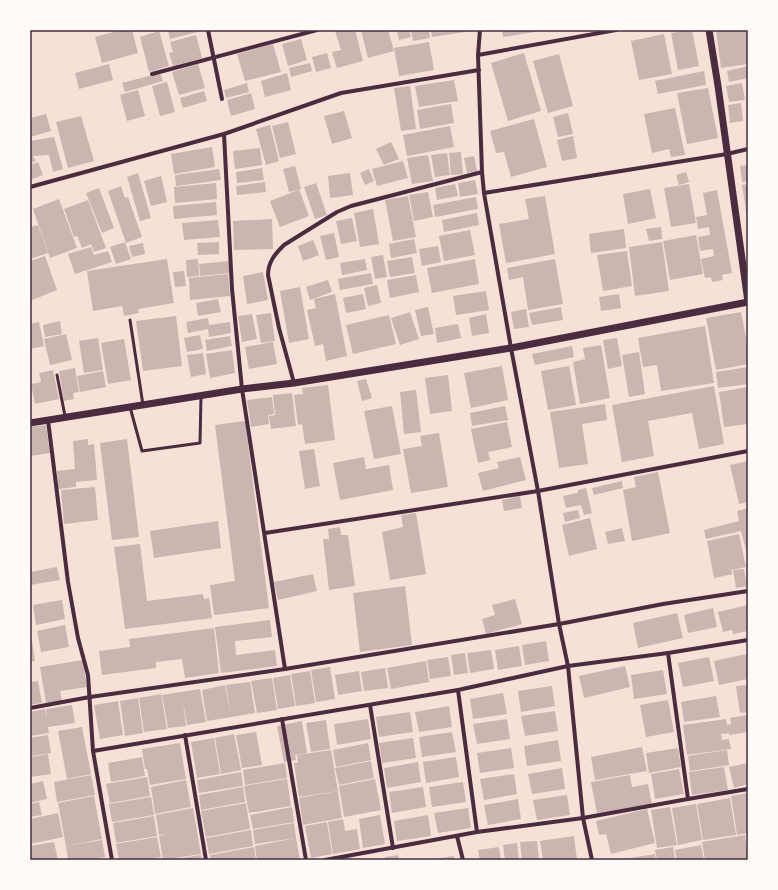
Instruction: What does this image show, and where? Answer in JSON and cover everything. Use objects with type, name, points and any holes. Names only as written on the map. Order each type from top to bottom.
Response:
[{"type":"street","points":[[208,30],[222,99]]},
{"type":"street","points":[[152,74],[317,30]]},
{"type":"street","points":[[480,30],[478,55],[484,193],[538,491],[559,624],[568,666],[583,818],[592,860]]},
{"type":"street","points":[[478,55],[616,30]]},
{"type":"street","points":[[30,423],[242,389],[294,384],[511,348],[748,302],[709,30]]},
{"type":"street","points":[[30,187],[224,134],[341,93],[479,70]]},
{"type":"street","points":[[224,134],[232,289],[242,389],[285,669]]},
{"type":"street","points":[[484,193],[727,154],[748,149]]},
{"type":"street","points":[[294,384],[279,328],[268,276],[268,267],[278,251],[284,245],[337,212],[351,206],[482,172]]},
{"type":"street","points":[[48,420],[68,582],[78,638],[88,675],[93,751],[112,860]]},
{"type":"street","points":[[265,533],[538,491],[748,451]]},
{"type":"street","points":[[30,708],[90,697],[285,669],[559,624],[663,604],[748,591]]},
{"type":"street","points":[[93,751],[458,690],[568,666],[668,653],[748,640]]},
{"type":"street","points":[[668,653],[688,799]]},
{"type":"street","points":[[458,690],[477,832]]},
{"type":"street","points":[[370,705],[393,848]]},
{"type":"street","points":[[282,719],[306,860]]},
{"type":"street","points":[[185,735],[206,860]]},
{"type":"street","points":[[326,860],[477,832],[583,818],[748,789]]},
{"type":"street","points":[[457,836],[463,860]]},
{"type":"lane","points":[[130,320],[143,405]]},
{"type":"lane","points":[[57,375],[65,418]]},
{"type":"lane","points":[[130,407],[142,451],[200,443],[201,396]]},
{"type":"building","points":[[121,30],[132,30],[138,53],[102,63],[95,37]]},
{"type":"building","points":[[168,30],[197,30],[198,32],[170,39]]},
{"type":"building","points":[[355,30],[363,61],[337,68],[332,52],[341,50],[335,31]]},
{"type":"building","points":[[361,30],[388,30],[394,51],[368,58]]},
{"type":"building","points":[[397,30],[409,30],[411,37],[399,40]]},
{"type":"building","points":[[411,30],[429,30],[430,38],[413,41]]},
{"type":"building","points":[[431,30],[472,30],[472,31],[432,37]]},
{"type":"building","points":[[502,30],[541,30],[541,31],[503,37]]},
{"type":"building","points":[[692,30],[699,66],[678,70],[671,33]]},
{"type":"building","points":[[716,30],[748,30],[748,64],[721,68]]},
{"type":"building","points":[[159,31],[169,66],[149,72],[140,37]]},
{"type":"building","points":[[664,34],[672,74],[639,80],[631,41]]},
{"type":"building","points":[[196,35],[202,58],[173,66],[169,53],[173,52],[170,42]]},
{"type":"building","points":[[301,39],[307,60],[288,66],[282,44]]},
{"type":"building","points":[[429,42],[434,70],[399,76],[394,48]]},
{"type":"building","points":[[273,44],[281,72],[245,81],[237,54]]},
{"type":"building","points":[[327,53],[331,68],[316,72],[312,57]]},
{"type":"building","points":[[524,53],[541,111],[508,121],[491,63]]},
{"type":"building","points":[[559,54],[573,106],[548,113],[533,61]]},
{"type":"building","points":[[310,63],[312,71],[291,77],[289,68]]},
{"type":"building","points":[[109,64],[113,80],[79,89],[75,73]]},
{"type":"building","points":[[198,64],[205,88],[179,95],[172,72]]},
{"type":"building","points":[[748,66],[748,78],[729,82],[727,71]]},
{"type":"building","points":[[704,71],[706,85],[658,94],[655,81]]},
{"type":"building","points":[[160,73],[163,81],[125,92],[122,83]]},
{"type":"building","points":[[287,73],[291,90],[265,97],[261,81]]},
{"type":"building","points":[[454,80],[458,101],[419,107],[415,86]]},
{"type":"building","points":[[167,82],[175,112],[160,116],[152,86]]},
{"type":"building","points":[[247,83],[249,92],[226,98],[224,90]]},
{"type":"building","points":[[742,83],[745,100],[729,102],[726,86]]},
{"type":"building","points":[[410,86],[416,129],[401,131],[394,88]]},
{"type":"building","points":[[708,88],[718,138],[687,144],[677,93]]},
{"type":"building","points":[[138,90],[145,116],[127,121],[120,95]]},
{"type":"building","points":[[204,91],[207,101],[183,108],[180,98]]},
{"type":"building","points":[[251,93],[255,109],[231,116],[227,100]]},
{"type":"building","points":[[741,103],[743,121],[730,123],[728,105]]},
{"type":"building","points":[[451,104],[454,123],[420,129],[417,110]]},
{"type":"building","points":[[675,108],[685,155],[671,157],[669,149],[652,153],[644,114]]},
{"type":"building","points":[[344,111],[352,138],[332,144],[324,116]]},
{"type":"building","points":[[568,113],[573,134],[558,137],[553,117]]},
{"type":"building","points":[[46,114],[51,131],[30,137],[30,118]]},
{"type":"building","points":[[81,116],[94,161],[68,168],[56,122]]},
{"type":"building","points":[[534,119],[547,167],[511,177],[504,152],[496,153],[490,131]]},
{"type":"building","points":[[288,122],[296,154],[280,158],[272,126]]},
{"type":"building","points":[[270,125],[279,161],[266,165],[256,129]]},
{"type":"building","points":[[450,126],[454,147],[407,156],[403,135]]},
{"type":"building","points":[[573,136],[577,158],[562,161],[557,140]]},
{"type":"building","points":[[54,137],[63,169],[53,172],[49,155],[33,156],[36,161],[30,163],[30,141]]},
{"type":"building","points":[[391,142],[399,159],[384,165],[376,149]]},
{"type":"building","points":[[212,147],[215,167],[174,174],[171,154]]},
{"type":"building","points":[[260,148],[262,165],[235,169],[233,151]]},
{"type":"building","points":[[461,152],[463,174],[451,175],[449,153]]},
{"type":"building","points":[[447,153],[450,175],[435,177],[431,155]]},
{"type":"building","points":[[428,155],[433,181],[412,184],[407,158]]},
{"type":"building","points":[[474,156],[477,171],[467,173],[464,158]]},
{"type":"building","points":[[403,161],[408,178],[377,186],[372,169]]},
{"type":"building","points":[[38,162],[43,175],[30,180],[30,165]]},
{"type":"building","points":[[748,165],[748,181],[742,182],[740,166]]},
{"type":"building","points":[[295,166],[301,189],[299,189],[309,216],[280,227],[270,201],[298,190],[289,192],[283,169]]},
{"type":"building","points":[[262,168],[264,180],[237,183],[236,172]]},
{"type":"building","points":[[219,169],[221,180],[176,186],[175,175]]},
{"type":"building","points":[[369,169],[374,181],[365,185],[360,173]]},
{"type":"building","points":[[686,172],[689,182],[679,185],[676,175]]},
{"type":"building","points":[[138,173],[151,218],[140,221],[127,177]]},
{"type":"building","points":[[350,173],[353,195],[330,198],[328,176]]},
{"type":"building","points":[[161,176],[167,202],[151,206],[144,181]]},
{"type":"building","points":[[475,180],[478,194],[460,197],[458,183]]},
{"type":"building","points":[[265,182],[266,192],[237,195],[236,186]]},
{"type":"building","points":[[216,183],[217,199],[175,203],[174,187]]},
{"type":"building","points":[[316,183],[327,215],[315,219],[304,187]]},
{"type":"building","points":[[455,184],[458,196],[437,200],[435,188]]},
{"type":"building","points":[[689,184],[696,223],[671,227],[664,188]]},
{"type":"building","points":[[748,184],[748,217],[747,217],[742,185]]},
{"type":"building","points":[[121,186],[125,198],[128,197],[142,237],[126,243],[108,191]]},
{"type":"building","points":[[99,188],[114,228],[102,233],[86,193]]},
{"type":"building","points":[[650,189],[656,218],[628,224],[623,194]]},
{"type":"building","points":[[717,190],[732,273],[722,275],[723,280],[712,282],[711,277],[705,278],[701,259],[714,256],[713,249],[700,251],[698,237],[710,235],[709,227],[698,229],[696,217],[707,215],[703,193]]},
{"type":"building","points":[[428,192],[433,217],[414,221],[409,195]]},
{"type":"building","points":[[408,196],[416,237],[393,241],[385,200]]},
{"type":"building","points":[[545,196],[555,254],[506,263],[499,224],[529,219],[525,199]]},
{"type":"building","points":[[476,197],[478,209],[435,217],[433,205]]},
{"type":"building","points":[[59,199],[77,248],[50,258],[33,209]]},
{"type":"building","points":[[88,200],[106,248],[94,252],[91,244],[82,248],[77,236],[74,237],[64,209]]},
{"type":"building","points":[[216,202],[217,215],[174,219],[173,206]]},
{"type":"building","points":[[373,209],[379,244],[360,247],[354,213]]},
{"type":"building","points":[[477,213],[479,225],[444,232],[442,220]]},
{"type":"building","points":[[352,218],[357,241],[341,244],[336,221]]},
{"type":"building","points":[[272,219],[273,249],[234,250],[233,221]]},
{"type":"building","points":[[218,220],[220,237],[184,240],[182,223]]},
{"type":"building","points":[[38,225],[48,253],[30,259],[30,227]]},
{"type":"building","points":[[661,227],[662,239],[649,241],[646,229]]},
{"type":"building","points":[[624,229],[626,248],[591,253],[589,234]]},
{"type":"building","points":[[470,230],[475,255],[444,261],[439,236]]},
{"type":"building","points":[[334,233],[339,257],[326,260],[320,236]]},
{"type":"building","points":[[696,235],[703,274],[670,280],[663,241]]},
{"type":"building","points":[[414,239],[417,253],[391,258],[389,244]]},
{"type":"building","points":[[313,240],[319,255],[303,261],[298,246]]},
{"type":"building","points":[[125,242],[131,259],[116,264],[110,247]]},
{"type":"building","points":[[219,242],[219,254],[198,255],[197,243]]},
{"type":"building","points":[[662,242],[669,291],[635,296],[629,247]]},
{"type":"building","points":[[143,243],[145,254],[132,257],[129,246]]},
{"type":"building","points":[[438,246],[441,262],[422,266],[419,249]]},
{"type":"building","points":[[91,247],[94,255],[108,251],[112,262],[75,274],[68,254]]},
{"type":"building","points":[[627,251],[632,286],[603,291],[597,255]]},
{"type":"building","points":[[383,255],[387,277],[375,279],[371,257]]},
{"type":"building","points":[[45,256],[57,290],[30,301],[30,261]]},
{"type":"building","points":[[412,257],[415,273],[390,277],[387,261]]},
{"type":"building","points":[[167,259],[174,303],[138,309],[139,313],[124,316],[122,306],[93,311],[87,271]]},
{"type":"building","points":[[198,259],[199,276],[187,277],[186,260]]},
{"type":"building","points":[[365,259],[367,270],[342,275],[340,263]]},
{"type":"building","points":[[475,259],[479,284],[432,293],[427,268]]},
{"type":"building","points":[[555,259],[563,304],[528,310],[523,277],[509,280],[507,268]]},
{"type":"building","points":[[229,261],[230,273],[200,276],[199,264]]},
{"type":"building","points":[[184,271],[186,286],[175,287],[173,272]]},
{"type":"building","points":[[263,272],[268,300],[247,304],[243,276]]},
{"type":"building","points":[[371,273],[373,284],[340,290],[338,279]]},
{"type":"building","points":[[228,274],[230,296],[190,300],[189,278]]},
{"type":"building","points":[[416,275],[419,292],[390,298],[387,280]]},
{"type":"building","points":[[328,280],[332,292],[310,300],[306,287]]},
{"type":"building","points":[[377,285],[381,303],[368,306],[364,288]]},
{"type":"building","points":[[300,287],[309,339],[289,343],[280,291]]},
{"type":"building","points":[[486,291],[489,310],[456,315],[453,296]]},
{"type":"building","points":[[335,294],[347,356],[326,361],[323,344],[315,346],[307,310],[316,308],[314,299]]},
{"type":"building","points":[[363,294],[366,309],[346,313],[343,298]]},
{"type":"building","points":[[619,294],[621,308],[601,311],[599,297]]},
{"type":"building","points":[[218,299],[221,312],[198,316],[196,303]]},
{"type":"building","points":[[428,307],[434,334],[421,336],[415,310]]},
{"type":"building","points":[[561,307],[563,320],[532,325],[529,313]]},
{"type":"building","points":[[526,309],[529,327],[514,329],[511,312]]},
{"type":"building","points":[[410,312],[419,339],[400,345],[391,318]]},
{"type":"building","points":[[741,312],[748,348],[748,364],[716,370],[706,318]]},
{"type":"building","points":[[271,313],[275,341],[261,343],[256,315]]},
{"type":"building","points":[[252,314],[257,339],[242,342],[238,316]]},
{"type":"building","points":[[486,314],[489,333],[472,336],[469,318]]},
{"type":"building","points":[[389,315],[396,344],[353,354],[346,325]]},
{"type":"building","points":[[176,316],[182,366],[143,371],[136,321]]},
{"type":"building","points":[[208,318],[209,325],[230,322],[231,333],[209,337],[208,329],[188,333],[186,322]]},
{"type":"building","points":[[60,321],[62,334],[45,337],[43,325]]},
{"type":"building","points":[[39,322],[44,346],[30,349],[30,324]]},
{"type":"building","points":[[458,324],[461,338],[437,343],[435,328]]},
{"type":"building","points":[[705,326],[714,383],[661,391],[657,365],[643,367],[638,338]]},
{"type":"building","points":[[66,334],[72,360],[50,365],[44,339]]},
{"type":"building","points":[[200,335],[203,349],[187,352],[184,338]]},
{"type":"building","points":[[230,336],[232,346],[207,351],[205,340]]},
{"type":"building","points":[[98,338],[103,370],[84,373],[79,341]]},
{"type":"building","points":[[617,338],[622,366],[608,369],[603,340]]},
{"type":"building","points":[[124,339],[131,380],[108,384],[101,343]]},
{"type":"building","points":[[273,342],[277,364],[249,369],[245,347]]},
{"type":"building","points":[[601,345],[610,398],[580,404],[573,362],[585,359],[583,348]]},
{"type":"building","points":[[572,346],[574,357],[535,365],[532,354]]},
{"type":"building","points":[[232,350],[235,373],[210,378],[206,354]]},
{"type":"building","points":[[639,352],[645,394],[629,397],[622,355]]},
{"type":"building","points":[[203,353],[206,374],[191,377],[187,355]]},
{"type":"building","points":[[502,366],[508,400],[471,408],[464,373]]},
{"type":"building","points":[[569,366],[576,405],[548,410],[541,371]]},
{"type":"building","points":[[748,367],[748,384],[718,388],[716,372]]},
{"type":"building","points":[[75,368],[79,392],[73,393],[74,399],[64,401],[59,371]]},
{"type":"building","points":[[53,370],[59,399],[35,404],[31,384],[41,382],[39,373]]},
{"type":"building","points":[[103,371],[106,387],[80,392],[77,376]]},
{"type":"building","points":[[448,375],[452,411],[430,414],[425,378]]},
{"type":"building","points":[[366,379],[372,398],[362,401],[357,381]]},
{"type":"building","points":[[328,385],[335,440],[305,444],[302,424],[298,425],[294,395],[303,394],[302,388]]},
{"type":"building","points":[[714,386],[724,444],[699,449],[692,413],[648,421],[654,456],[622,462],[612,405]]},
{"type":"building","points":[[748,387],[748,424],[724,427],[719,392]]},
{"type":"building","points":[[416,390],[421,432],[404,434],[400,392]]},
{"type":"building","points":[[292,393],[296,426],[271,429],[269,416],[275,415],[273,395]]},
{"type":"building","points":[[272,397],[274,414],[268,415],[269,424],[251,427],[247,400]]},
{"type":"building","points":[[605,404],[607,420],[582,424],[588,464],[559,468],[550,412]]},
{"type":"building","points":[[392,406],[401,454],[374,459],[364,411]]},
{"type":"building","points":[[505,406],[508,420],[472,426],[470,413]]},
{"type":"building","points":[[245,421],[269,608],[214,615],[210,585],[235,581],[215,425]]},
{"type":"building","points":[[507,422],[512,447],[488,452],[490,460],[478,463],[471,429]]},
{"type":"building","points":[[46,425],[50,453],[30,456],[30,427]]},
{"type":"building","points":[[439,433],[448,487],[411,493],[403,449],[422,446],[420,436]]},
{"type":"building","points":[[88,439],[88,445],[94,444],[97,480],[76,482],[76,487],[58,489],[57,471],[75,469],[73,441]]},
{"type":"building","points":[[127,439],[139,537],[112,540],[100,443]]},
{"type":"building","points":[[314,449],[320,486],[305,489],[299,451]]},
{"type":"building","points":[[364,457],[366,469],[389,465],[393,490],[340,500],[333,463]]},
{"type":"building","points":[[520,457],[526,480],[483,491],[478,473],[499,468],[497,462]]},
{"type":"building","points":[[748,461],[748,502],[739,504],[730,465]]},
{"type":"building","points":[[658,472],[670,533],[632,541],[623,490],[636,487],[634,477]]},
{"type":"building","points":[[622,481],[623,488],[594,495],[592,488]]},
{"type":"building","points":[[95,487],[98,520],[64,524],[61,490]]},
{"type":"building","points":[[586,488],[592,513],[584,515],[581,505],[566,508],[563,496],[578,493],[578,490]]},
{"type":"building","points":[[520,496],[522,508],[504,511],[502,500]]},
{"type":"building","points":[[748,508],[748,558],[741,531],[706,539],[704,530],[739,521],[737,511]]},
{"type":"building","points":[[578,510],[580,518],[565,522],[563,513]]},
{"type":"building","points":[[416,513],[426,574],[390,580],[382,532],[403,527],[401,515]]},
{"type":"building","points":[[590,518],[597,549],[569,556],[562,525]]},
{"type":"building","points":[[218,521],[221,548],[154,558],[150,531]]},
{"type":"building","points":[[340,527],[341,535],[348,535],[355,586],[329,590],[323,539],[329,539],[328,529]]},
{"type":"building","points":[[622,528],[625,541],[608,544],[605,532]]},
{"type":"building","points":[[739,534],[746,567],[731,570],[733,574],[714,578],[707,541]]},
{"type":"building","points":[[140,544],[147,601],[203,594],[204,599],[209,598],[212,618],[125,629],[114,547]]},
{"type":"building","points":[[57,567],[60,580],[30,585],[30,572]]},
{"type":"building","points":[[744,569],[747,586],[736,588],[733,570]]},
{"type":"building","points":[[313,574],[317,591],[278,600],[274,582]]},
{"type":"building","points":[[405,586],[412,645],[360,652],[353,593]]},
{"type":"building","points":[[515,599],[522,624],[486,634],[482,619],[495,615],[492,605]]},
{"type":"building","points":[[62,600],[65,619],[36,625],[33,605]]},
{"type":"building","points":[[748,605],[748,621],[746,622],[748,631],[733,634],[732,630],[723,632],[718,612]]},
{"type":"building","points":[[713,608],[717,627],[688,633],[684,615]]},
{"type":"building","points":[[677,613],[683,638],[638,648],[633,623]]},
{"type":"building","points":[[270,620],[272,637],[235,641],[236,655],[275,650],[277,666],[221,673],[215,627]]},
{"type":"building","points":[[65,625],[69,647],[41,652],[37,631]]},
{"type":"building","points":[[214,628],[219,673],[185,678],[182,659],[156,662],[156,668],[102,675],[99,651],[130,647],[129,639]]},
{"type":"building","points":[[30,641],[32,641],[35,661],[30,662]]},
{"type":"building","points":[[546,641],[549,661],[525,665],[522,645]]},
{"type":"building","points":[[519,646],[522,666],[498,670],[495,650]]},
{"type":"building","points":[[491,650],[494,669],[470,673],[467,653]]},
{"type":"building","points":[[465,653],[468,673],[454,675],[451,655]]},
{"type":"building","points":[[746,654],[748,679],[719,685],[714,661]]},
{"type":"building","points":[[448,657],[451,676],[430,679],[427,660]]},
{"type":"building","points":[[709,657],[714,681],[683,687],[678,663]]},
{"type":"building","points":[[83,660],[87,687],[60,691],[62,701],[46,703],[40,667]]},
{"type":"building","points":[[426,661],[429,682],[391,689],[387,668]]},
{"type":"building","points":[[625,666],[630,687],[584,698],[579,676]]},
{"type":"building","points":[[330,667],[335,699],[316,702],[311,670]]},
{"type":"building","points":[[385,668],[388,688],[364,691],[361,672]]},
{"type":"building","points":[[663,670],[667,694],[634,699],[631,675]]},
{"type":"building","points":[[310,671],[315,703],[296,706],[291,674]]},
{"type":"building","points":[[359,671],[362,691],[338,695],[335,675]]},
{"type":"building","points":[[290,675],[295,706],[278,709],[273,678]]},
{"type":"building","points":[[272,678],[277,710],[257,713],[251,681]]},
{"type":"building","points":[[38,681],[42,703],[30,705],[30,682]]},
{"type":"building","points":[[250,682],[255,713],[207,721],[202,690],[225,685],[231,715],[226,685]]},
{"type":"building","points":[[748,685],[748,712],[740,713],[736,686]]},
{"type":"building","points":[[552,686],[555,706],[521,712],[518,691]]},
{"type":"building","points":[[200,689],[206,722],[187,725],[183,701],[186,726],[168,728],[162,695]]},
{"type":"building","points":[[503,693],[507,714],[473,719],[470,699]]},
{"type":"building","points":[[161,694],[167,729],[144,732],[139,698]]},
{"type":"building","points":[[716,696],[720,717],[684,722],[681,702]]},
{"type":"building","points":[[138,698],[143,733],[125,736],[120,701]]},
{"type":"building","points":[[668,700],[674,732],[646,737],[640,705]]},
{"type":"building","points":[[118,701],[123,735],[100,739],[94,705]]},
{"type":"building","points":[[72,705],[75,723],[48,727],[49,733],[30,736],[30,712],[45,709],[47,719],[46,709]]},
{"type":"building","points":[[449,706],[452,727],[419,732],[415,712]]},
{"type":"building","points":[[555,711],[558,731],[525,736],[521,716]]},
{"type":"building","points":[[410,712],[413,732],[379,737],[376,717]]},
{"type":"building","points":[[747,715],[748,732],[729,735],[729,733],[721,734],[722,740],[729,739],[731,749],[687,755],[683,725],[726,719],[727,725],[731,724],[730,718]]},
{"type":"building","points":[[368,719],[371,739],[337,745],[334,724]]},
{"type":"building","points":[[507,719],[510,739],[477,744],[473,724]]},
{"type":"building","points":[[326,720],[330,749],[311,752],[306,723]]},
{"type":"building","points":[[302,721],[307,753],[295,755],[296,760],[284,762],[277,726]]},
{"type":"building","points":[[82,727],[91,774],[67,779],[58,731]]},
{"type":"building","points":[[256,732],[262,765],[242,768],[236,735]]},
{"type":"building","points":[[452,732],[456,752],[422,757],[419,737]]},
{"type":"building","points":[[234,734],[241,770],[221,774],[215,738]]},
{"type":"building","points":[[48,735],[51,753],[30,756],[30,738]]},
{"type":"building","points":[[214,738],[220,774],[197,778],[191,742]]},
{"type":"building","points":[[413,738],[416,758],[382,763],[379,743]]},
{"type":"building","points":[[558,740],[561,761],[527,766],[524,746]]},
{"type":"building","points":[[180,743],[186,779],[150,785],[147,769],[145,769],[142,749]]},
{"type":"building","points":[[368,743],[371,760],[336,767],[333,750]]},
{"type":"building","points":[[642,747],[647,771],[595,780],[591,757]]},
{"type":"building","points":[[511,748],[514,768],[480,773],[477,753]]},
{"type":"building","points":[[678,748],[681,767],[649,773],[646,753]]},
{"type":"building","points":[[331,750],[338,791],[299,797],[294,763],[298,763],[297,755]]},
{"type":"building","points":[[727,750],[729,765],[690,771],[688,756]]},
{"type":"building","points":[[48,754],[51,774],[30,777],[30,757]]},
{"type":"building","points":[[142,757],[145,776],[111,782],[108,763]]},
{"type":"building","points":[[456,757],[459,777],[426,783],[423,762]]},
{"type":"building","points":[[371,761],[374,778],[339,785],[335,768]]},
{"type":"building","points":[[418,762],[421,782],[387,788],[384,768]]},
{"type":"building","points":[[285,763],[287,778],[245,785],[243,770]]},
{"type":"building","points":[[748,763],[748,784],[734,788],[729,767]]},
{"type":"building","points":[[724,767],[728,790],[692,795],[689,772]]},
{"type":"building","points":[[562,768],[565,789],[532,794],[528,774]]},
{"type":"building","points":[[679,769],[684,794],[655,799],[651,774]]},
{"type":"building","points":[[241,772],[243,786],[199,793],[197,780]]},
{"type":"building","points":[[514,774],[517,794],[484,800],[480,779]]},
{"type":"building","points":[[91,775],[95,795],[57,802],[54,782]]},
{"type":"building","points":[[630,775],[632,787],[648,784],[652,804],[597,813],[591,782]]},
{"type":"building","points":[[147,777],[150,796],[110,803],[106,784]]},
{"type":"building","points":[[287,779],[291,806],[249,813],[244,786]]},
{"type":"building","points":[[375,779],[381,810],[344,817],[339,786]]},
{"type":"building","points":[[186,780],[191,807],[155,814],[151,787]]},
{"type":"building","points":[[43,781],[47,799],[30,803],[30,784]]},
{"type":"building","points":[[463,782],[466,802],[432,807],[429,787]]},
{"type":"building","points":[[243,787],[245,802],[201,810],[199,795]]},
{"type":"building","points":[[423,787],[426,807],[392,813],[389,792]]},
{"type":"building","points":[[338,791],[342,818],[303,825],[299,798]]},
{"type":"building","points":[[748,793],[748,833],[737,835],[731,796]]},
{"type":"building","points":[[567,795],[570,815],[537,820],[533,800]]},
{"type":"building","points":[[94,796],[102,839],[66,846],[58,803]]},
{"type":"building","points":[[151,797],[154,815],[112,822],[109,804]]},
{"type":"building","points":[[730,798],[736,835],[703,840],[697,804]]},
{"type":"building","points":[[518,799],[521,819],[488,825],[484,805]]},
{"type":"building","points":[[39,802],[42,815],[30,817],[30,804]]},
{"type":"building","points":[[246,803],[250,829],[206,837],[201,811]]},
{"type":"building","points":[[696,804],[702,840],[678,845],[672,808]]},
{"type":"building","points":[[292,807],[294,822],[253,829],[250,815]]},
{"type":"building","points":[[670,807],[677,845],[657,848],[651,810]]},
{"type":"building","points":[[193,808],[201,854],[163,860],[159,836],[166,834],[159,835],[156,815]]},
{"type":"building","points":[[468,808],[471,828],[438,833],[434,813]]},
{"type":"building","points":[[647,809],[655,843],[611,854],[606,834],[599,835],[596,821]]},
{"type":"building","points":[[58,813],[63,837],[30,844],[30,819]]},
{"type":"building","points":[[380,815],[385,844],[363,848],[359,819]]},
{"type":"building","points":[[428,815],[431,836],[397,841],[394,821]]},
{"type":"building","points":[[154,816],[157,836],[116,843],[113,823]]},
{"type":"building","points":[[343,819],[345,831],[357,829],[360,849],[333,854],[328,822]]},
{"type":"building","points":[[327,822],[332,854],[311,858],[305,826]]},
{"type":"building","points":[[294,823],[296,838],[255,844],[253,830]]},
{"type":"building","points":[[251,830],[253,846],[209,854],[206,838]]},
{"type":"building","points":[[745,835],[748,860],[705,860],[702,842]]},
{"type":"building","points":[[574,836],[577,860],[543,860],[540,841]]},
{"type":"building","points":[[157,837],[161,857],[144,860],[119,860],[116,844]]},
{"type":"building","points":[[296,838],[300,860],[257,860],[255,846]]},
{"type":"building","points":[[102,840],[105,857],[87,860],[68,860],[66,846]]},
{"type":"building","points":[[537,841],[539,860],[522,860],[520,842]]},
{"type":"building","points":[[54,842],[58,860],[30,860],[30,846]]},
{"type":"building","points":[[517,843],[519,860],[505,860],[503,845]]},
{"type":"building","points":[[701,845],[704,860],[677,860],[675,850]]},
{"type":"building","points":[[254,847],[256,860],[211,860],[210,855]]},
{"type":"building","points":[[499,847],[501,860],[480,860],[478,850]]},
{"type":"building","points":[[673,847],[675,860],[657,860],[655,850]]},
{"type":"building","points":[[655,854],[656,860],[624,860],[624,859]]},
{"type":"building","points":[[201,855],[202,860],[176,860],[176,859]]},
{"type":"building","points":[[398,855],[399,860],[385,860],[385,857]]},
{"type":"building","points":[[454,856],[454,860],[434,860],[434,859]]}]
